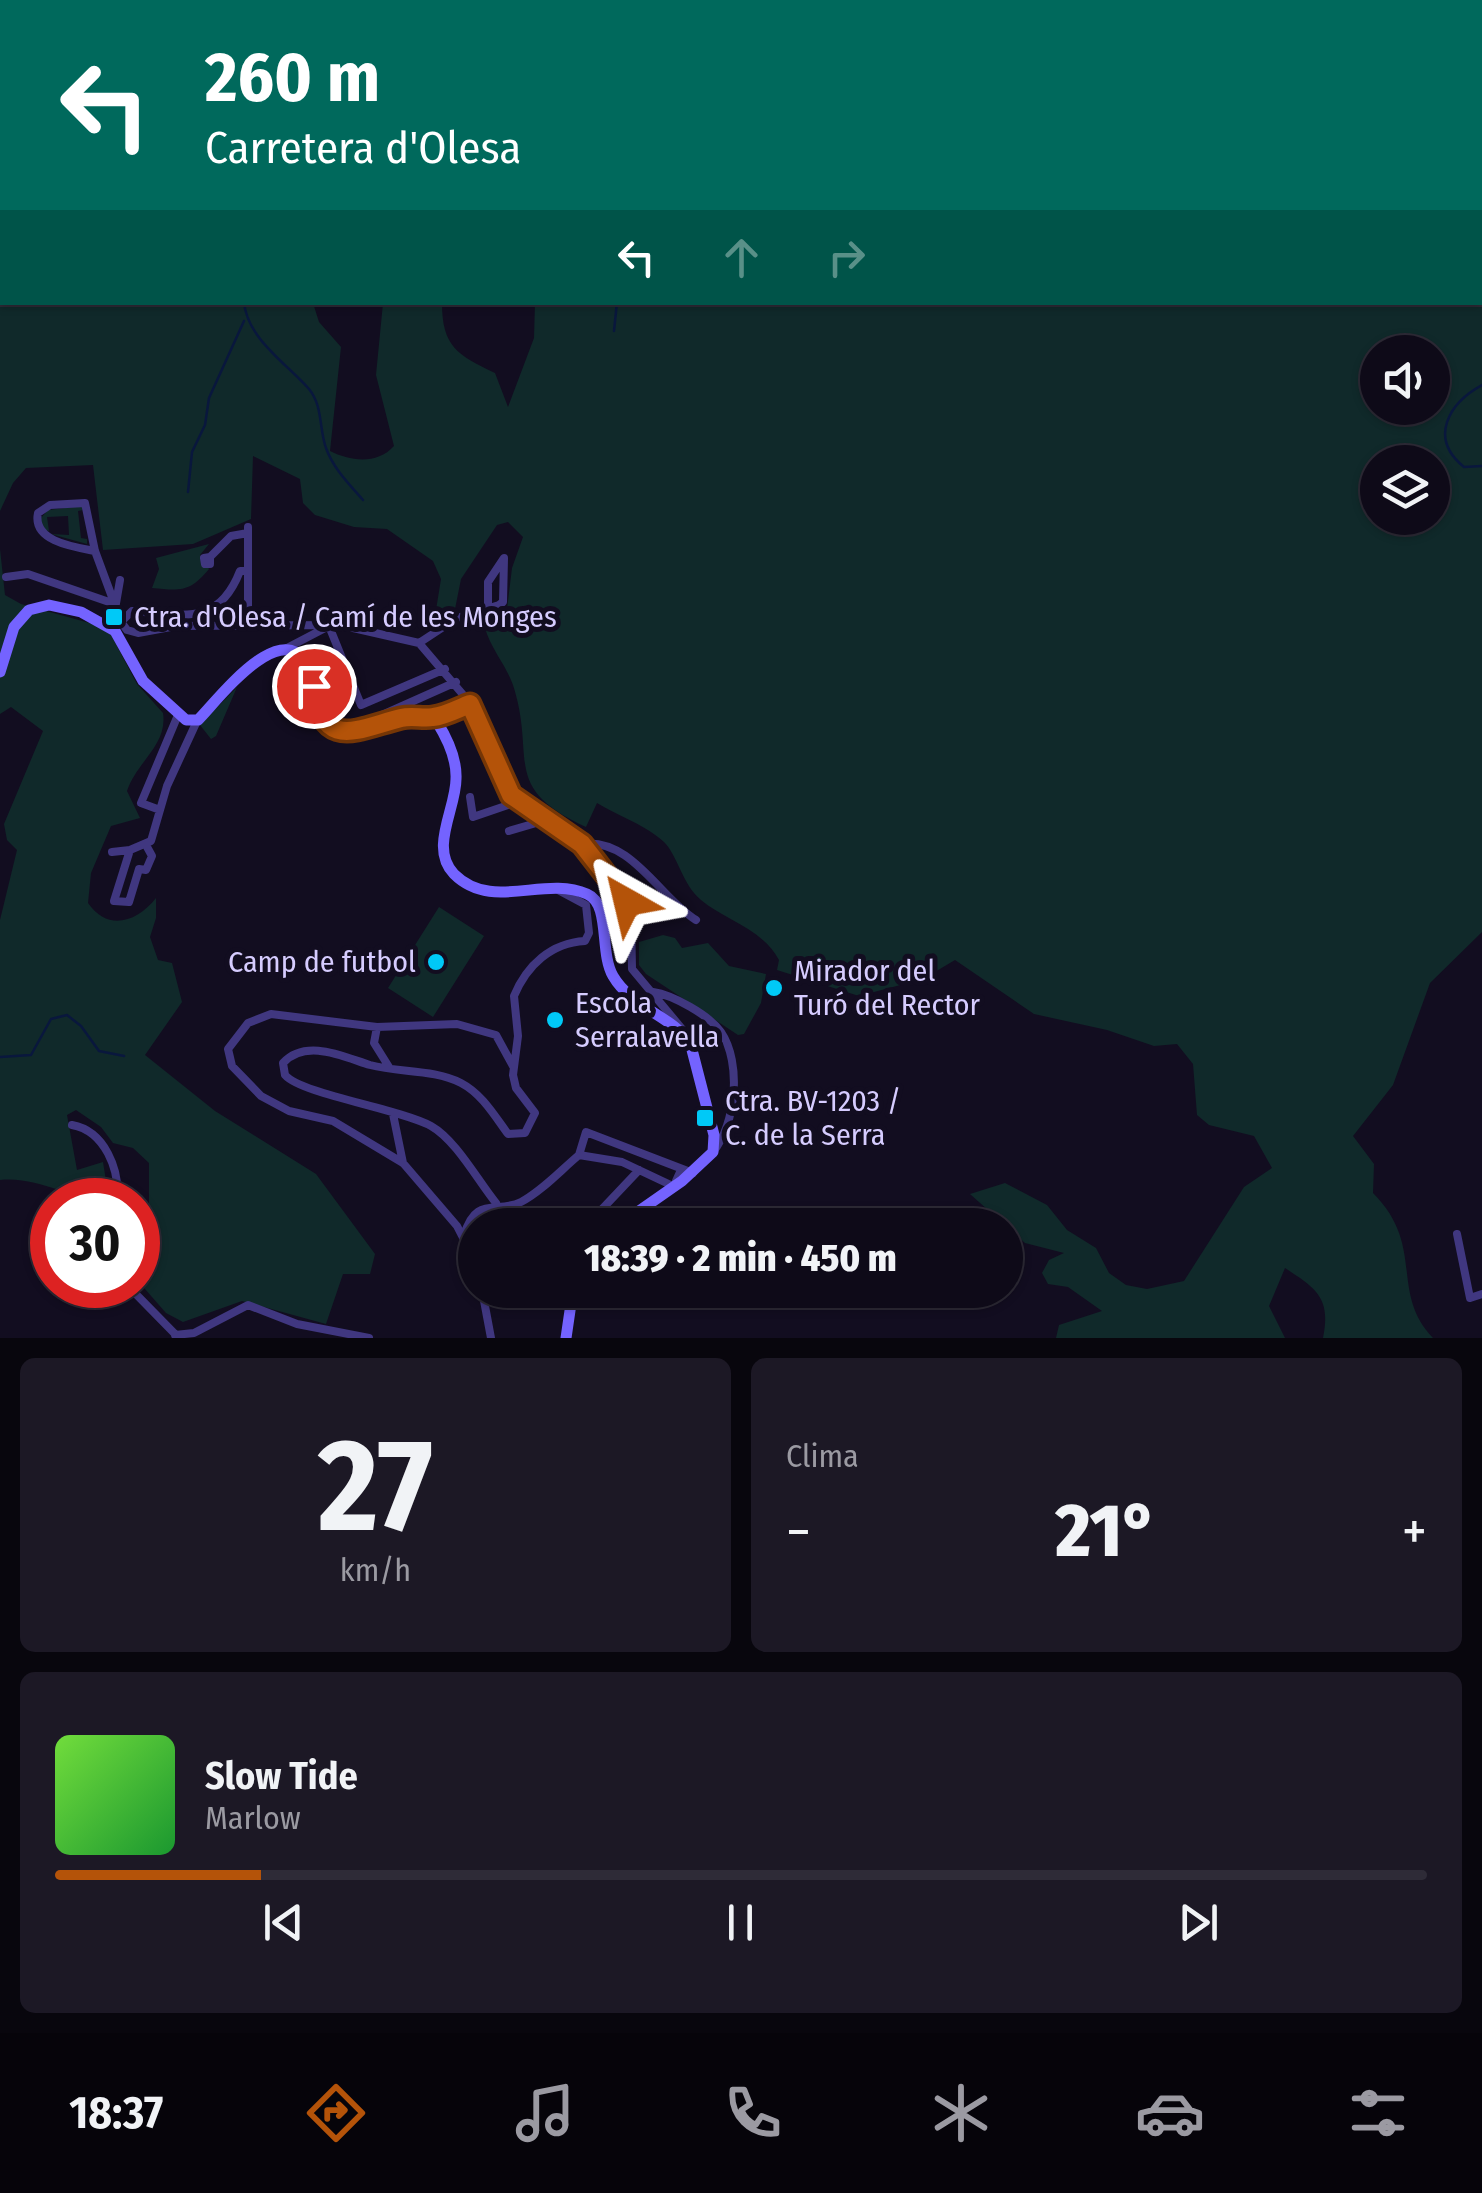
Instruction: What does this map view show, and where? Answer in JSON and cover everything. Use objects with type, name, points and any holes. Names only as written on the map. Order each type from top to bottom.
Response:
[{"type":"street","points":[[94,551],[42,534],[36,522],[41,510],[85,503],[94,551],[121,622],[122,642]]},
{"type":"street","points":[[210,557],[230,536],[248,530],[248,624]]},
{"type":"street","points":[[419,642],[457,618],[488,608],[503,602],[504,558],[488,582],[488,608]]},
{"type":"street","points":[[121,622],[132,611],[202,613],[229,595],[240,571],[246,571]]},
{"type":"street","points":[[6,577],[28,574],[113,606]]},
{"type":"street","points":[[113,606],[120,580]]},
{"type":"street","points":[[0,672],[14,626],[24,613],[38,606],[55,605],[90,615],[111,627],[143,680],[178,715],[197,721]]},
{"type":"street","points":[[121,622],[138,633],[176,626],[329,626],[419,642],[456,682],[470,704],[497,772],[517,802],[582,844],[630,909],[632,969],[685,1035],[711,1124],[713,1152]]},
{"type":"street","points":[[112,852],[146,845],[156,831],[160,810],[197,721],[238,674],[329,626]]},
{"type":"street","points":[[329,626],[361,705],[445,669]]},
{"type":"street","points":[[282,651],[296,654],[306,664],[323,720],[344,732],[414,716],[432,718],[470,704]]},
{"type":"street","points":[[344,732],[456,682]]},
{"type":"street","points":[[160,810],[141,803],[178,715]]},
{"type":"street","points":[[432,718],[452,752],[456,777],[444,839],[450,869],[462,881],[490,892],[581,892],[598,902],[602,911],[603,951],[615,980],[647,1012],[685,1035]]},
{"type":"street","points":[[470,797],[473,817],[517,802]]},
{"type":"street","points":[[510,831],[543,821]]},
{"type":"street","points":[[582,844],[596,842],[650,874],[696,920]]},
{"type":"street","points":[[130,850],[114,901],[129,902],[138,870],[146,870],[152,856],[146,845]]},
{"type":"street","points":[[513,1066],[518,1036],[512,1006],[518,986],[538,960],[568,942],[585,941],[589,933],[586,905],[558,890]]},
{"type":"street","points":[[639,1208],[713,1152],[727,1128],[731,1109],[730,1060],[722,1034],[678,1002],[652,992]]},
{"type":"street","points":[[458,1229],[403,1163],[333,1120],[289,1111],[260,1096],[240,1076],[228,1056],[238,1032],[262,1016],[298,1015],[377,1027],[439,1024],[482,1028],[502,1041],[513,1066],[516,1088],[535,1113],[525,1133],[512,1136],[464,1084],[319,1051],[292,1054],[283,1067],[288,1079],[297,1085],[353,1098],[440,1133],[496,1203]]},
{"type":"street","points":[[377,1027],[374,1042],[389,1067]]},
{"type":"street","points":[[394,1114],[403,1163]]},
{"type":"street","points":[[72,1125],[88,1130],[108,1154],[117,1178]]},
{"type":"street","points":[[488,1208],[496,1203],[521,1202],[579,1155],[586,1132],[687,1171]]},
{"type":"street","points":[[579,1155],[604,1157],[671,1185]]},
{"type":"street","points":[[604,1208],[639,1170]]},
{"type":"street","points":[[614,1198],[628,1208]]},
{"type":"street","points":[[1457,1234],[1470,1298],[1482,1294]]},
{"type":"street","points":[[149,1308],[176,1336],[193,1336],[248,1305],[297,1324],[369,1338]]},
{"type":"street","points":[[485,1308],[491,1338]]},
{"type":"street","points":[[566,1338],[570,1308]]},
{"type":"green space","points":[[0,305],[314,305],[319,322],[341,347],[330,451],[372,459],[394,446],[376,375],[383,305],[442,305],[445,330],[454,347],[495,373],[508,407],[534,338],[535,305],[1482,305],[1482,932],[1430,983],[1393,1085],[1353,1136],[1374,1164],[1373,1193],[1399,1232],[1413,1303],[1433,1338],[1323,1338],[1325,1313],[1319,1296],[1285,1268],[1269,1306],[1285,1338],[1056,1338],[1059,1325],[1102,1311],[1068,1287],[1048,1284],[1042,1273],[1049,1260],[1064,1253],[1023,1241],[1023,1208],[986,1208],[970,1194],[1005,1183],[1047,1205],[1067,1230],[1096,1248],[1109,1273],[1126,1285],[1147,1289],[1184,1281],[1244,1187],[1272,1168],[1254,1136],[1209,1125],[1197,1115],[1193,1064],[1177,1044],[1154,1046],[1107,1030],[1034,1014],[955,960],[923,979],[859,996],[777,970],[779,960],[772,949],[695,893],[669,848],[657,836],[597,803],[586,827],[541,798],[526,769],[513,685],[485,628],[507,609],[512,568],[523,537],[508,522],[497,525],[461,579],[455,609],[436,610],[441,579],[433,561],[387,529],[354,527],[315,515],[303,503],[300,479],[253,456],[251,519],[193,544],[103,550],[93,465],[26,468],[13,483],[0,511]]},
{"type":"green space","points":[[82,506],[83,510],[78,511],[81,538],[87,539],[87,544],[51,534],[69,535],[68,516],[47,517],[49,531],[44,530],[40,519],[48,510]]},
{"type":"green space","points":[[209,544],[200,555],[209,569],[196,582],[178,589],[152,588],[159,569],[156,558]]},
{"type":"green space","points":[[0,549],[5,595],[21,604],[93,624],[111,635],[137,684],[163,713],[161,734],[127,791],[140,818],[111,826],[91,873],[88,903],[104,918],[122,920],[140,913],[156,898],[156,918],[150,937],[158,960],[172,963],[182,1002],[145,1055],[215,1111],[316,1174],[375,1254],[370,1274],[343,1274],[326,1324],[242,1301],[183,1322],[166,1313],[160,1306],[160,1178],[149,1178],[149,1163],[133,1148],[113,1143],[101,1127],[76,1110],[67,1115],[77,1170],[103,1162],[106,1178],[0,1180],[0,920],[17,850],[7,840],[4,824],[43,731],[11,707],[0,714]]},
{"type":"green space","points":[[237,687],[216,736],[211,739],[200,725]]},
{"type":"green space","name":"Camp de futbol","points":[[439,907],[484,936],[433,1017],[388,988]]},
{"type":"green space","points":[[663,935],[675,938],[682,948],[708,943],[729,966],[766,974],[761,1003],[744,1034],[738,1035],[646,974],[639,965],[639,942]]},
{"type":"waterway","points":[[245,305],[260,338],[309,389],[319,410],[329,455],[363,500]]},
{"type":"waterway","points":[[614,331],[617,305]]},
{"type":"waterway","points":[[188,492],[192,452],[205,425],[209,398],[244,321]]},
{"type":"waterway","points":[[1482,385],[1452,411],[1445,433],[1453,456],[1464,467],[1482,466]]},
{"type":"waterway","points":[[0,1057],[31,1055],[51,1019],[67,1015],[81,1026],[99,1051],[124,1056]]},
{"type":"place","name":"Ctra. d'Olesa / Camí de les Monges","points":[[114,617]]},
{"type":"place","name":"Camp de futbol","points":[[436,962]]},
{"type":"place","name":"Mirador del Turó del Rector","points":[[774,988]]},
{"type":"place","name":"Escola Serralavella","points":[[555,1020]]},
{"type":"place","name":"Ctra. BV-1203 / C. de la Serra","points":[[705,1118]]},
{"type":"route","points":[[314,686],[323,720],[340,731],[365,730],[414,716],[432,718],[470,704],[497,772],[511,795],[536,816],[582,844],[627,902]]}]
